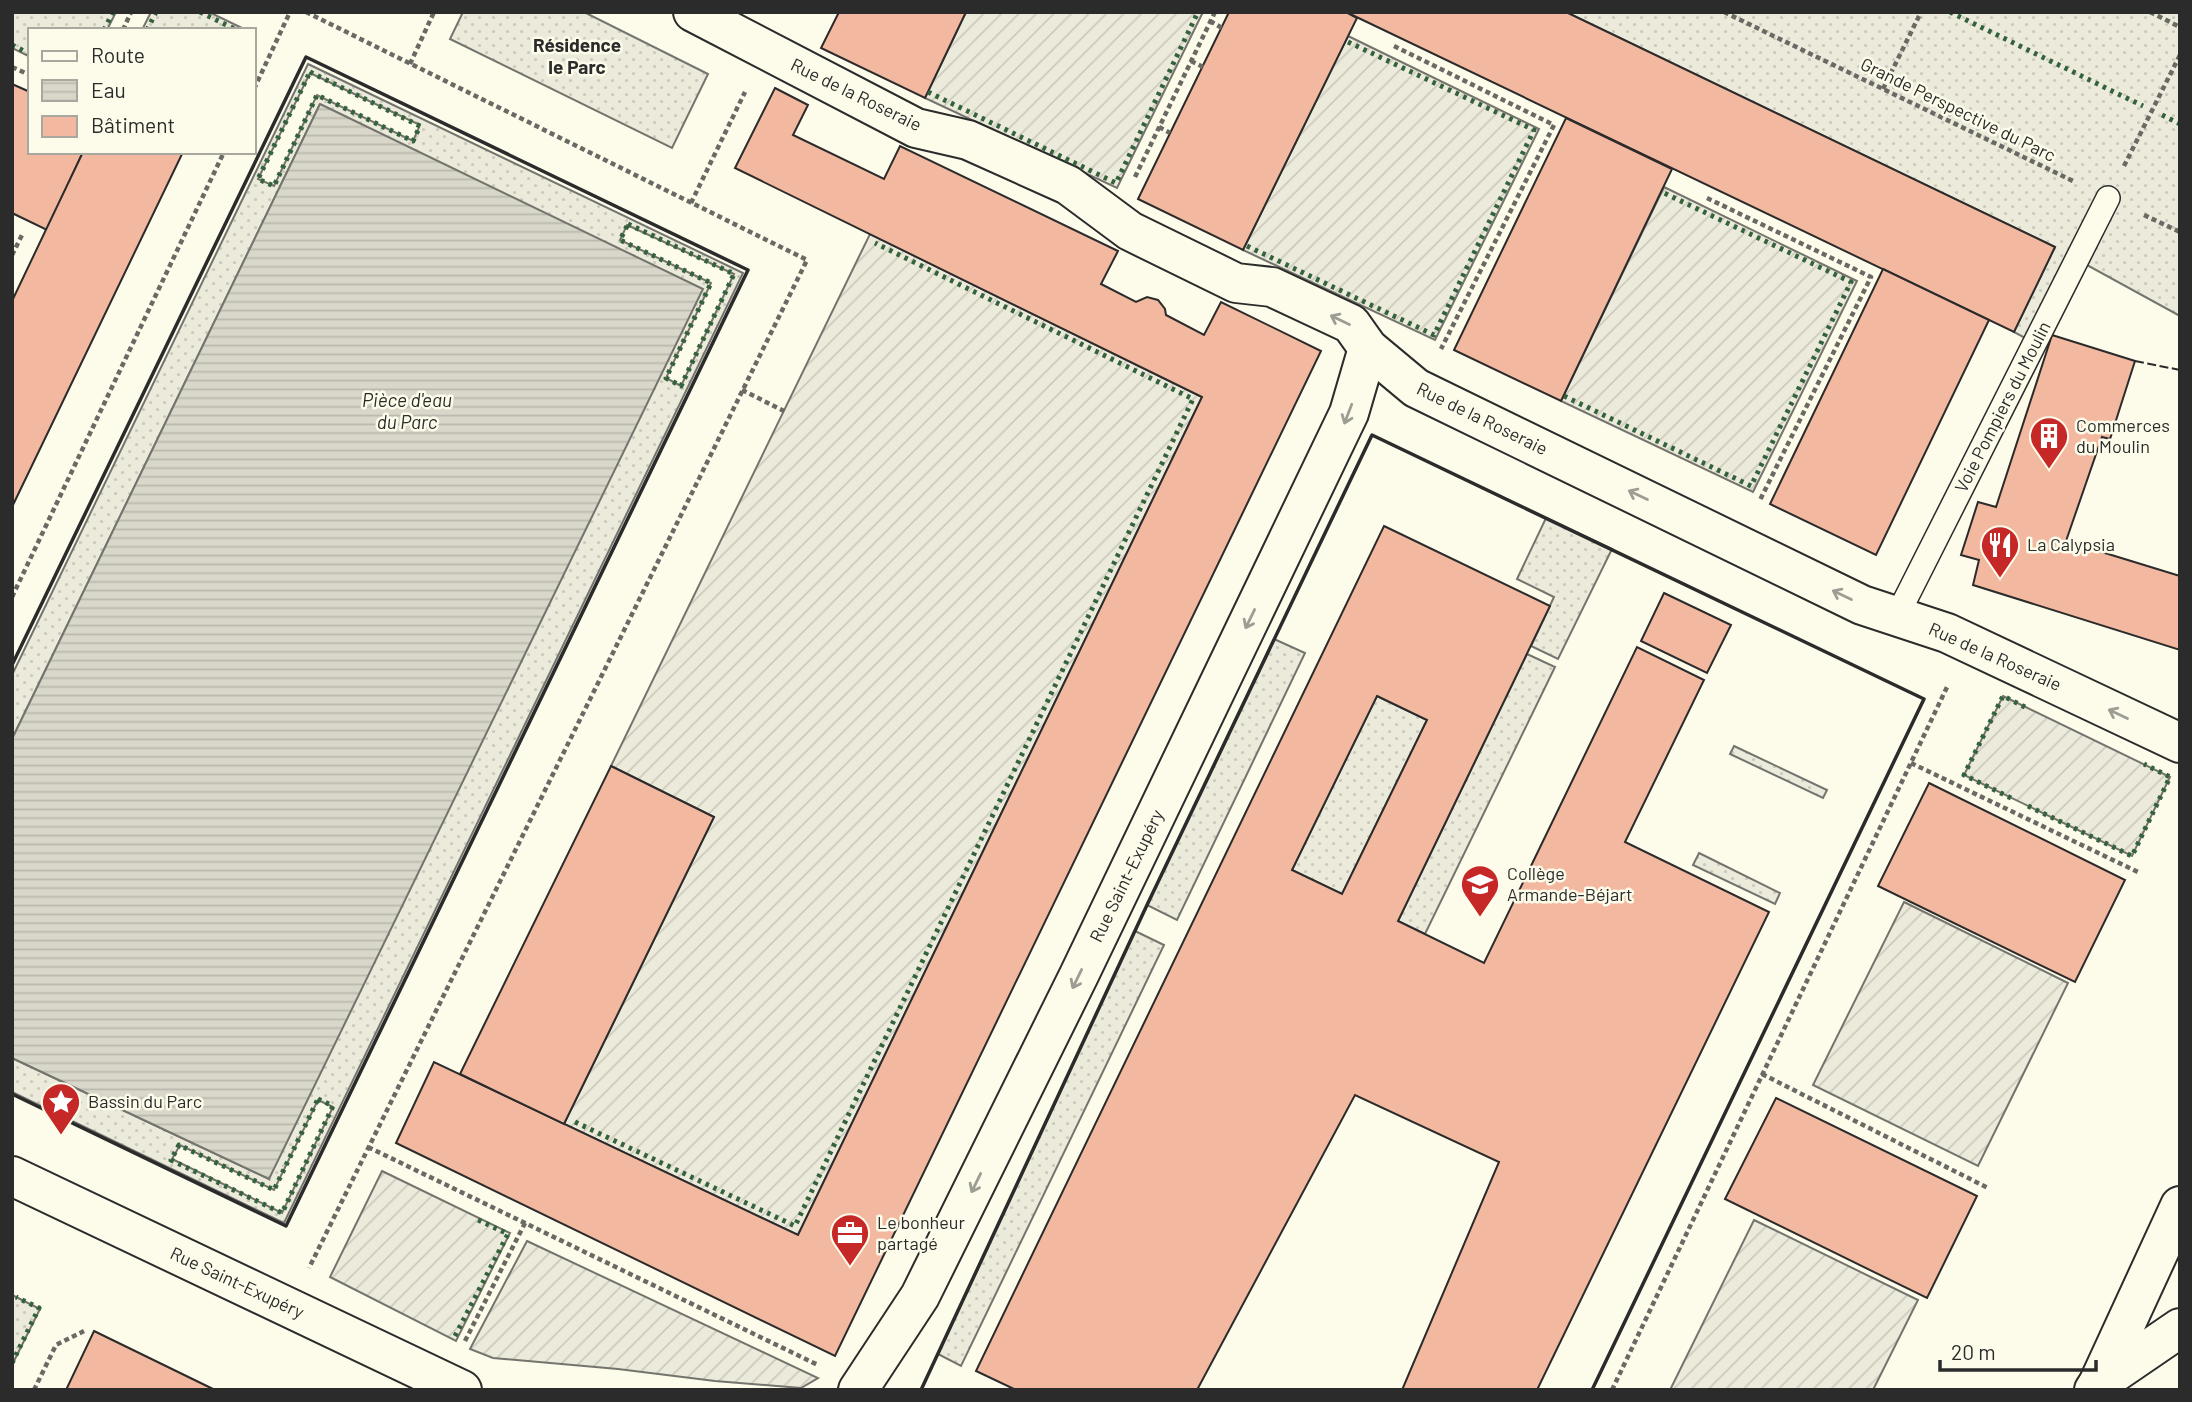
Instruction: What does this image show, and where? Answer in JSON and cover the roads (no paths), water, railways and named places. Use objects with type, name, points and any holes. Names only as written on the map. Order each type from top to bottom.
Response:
[{"type":"street","name":"Rue de la Roseraie","points":[[693,12],[916,128],[968,140],[1068,185],[1130,231],[1236,283],[1272,287],[1351,324],[1368,348],[1416,388],[1862,605],[1947,633],[2180,743]]},
{"type":"street","name":"Rue Saint-Exupéry","points":[[858,1390],[920,1296],[1079,975],[1349,413],[1368,348]]},
{"type":"street","name":"Rue Saint-Exupéry","points":[[12,1176],[453,1386]]},
{"type":"street","points":[[2096,1387],[2180,1206]]},
{"type":"street","points":[[2096,1387],[2180,1328]]},
{"type":"lane","name":"Voie Pompiers du Moulin","points":[[1897,616],[2108,198]]},
{"type":"water","name":"Pièce d'eau du Parc","points":[[320,104],[703,289],[269,1179],[12,1058],[12,739]]},
{"type":"place","name":"Commerces du Moulin","points":[[2049,470]]},
{"type":"place","name":"La Calypsia","points":[[2000,579]]},
{"type":"place","name":"Collège Armande-Béjart","points":[[1480,918]]},
{"type":"place","name":"Bassin du Parc","points":[[61,1136]]},
{"type":"place","name":"Le bonheur partagé","points":[[850,1267]]},
{"type":"district","name":"Résidence le Parc","points":[[577,56]]}]
